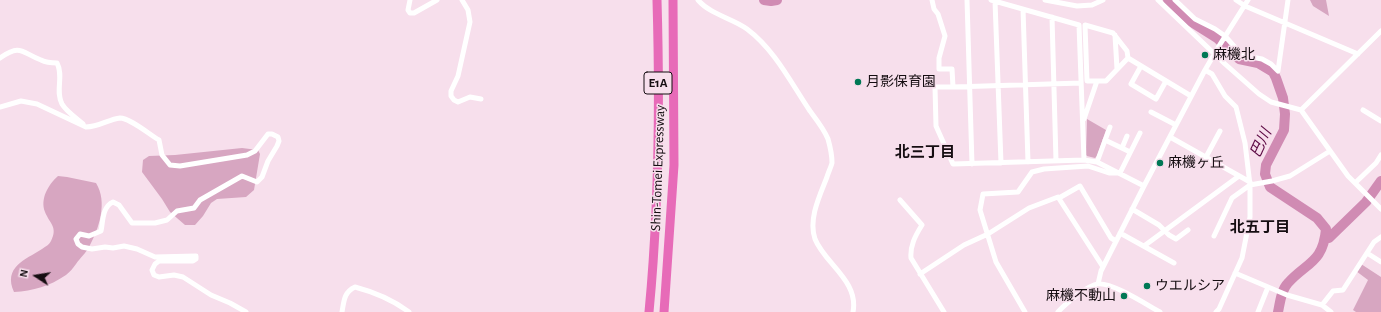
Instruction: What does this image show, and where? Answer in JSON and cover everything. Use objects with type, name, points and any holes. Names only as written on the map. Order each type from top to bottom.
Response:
[{"type":"highway","name":"Shin-Tomei Expressway","points":[[648,312],[656,224],[658,165],[657,0]]},
{"type":"highway","name":"Shin-Tomei Expressway","points":[[664,312],[674,165],[673,0]]},
{"type":"street","points":[[410,0],[408,10],[414,13],[437,0]]},
{"type":"street","points":[[462,0],[468,10],[470,22],[458,76],[451,91],[451,96],[458,102],[470,97],[481,99]]},
{"type":"street","points":[[698,0],[711,10],[746,28],[760,40],[775,57],[828,138],[832,163],[814,215],[815,238],[823,252],[847,282],[853,295],[853,312]]},
{"type":"street","points":[[932,0],[945,36],[939,58],[939,69],[952,69],[953,87]]},
{"type":"street","points":[[967,0],[972,164]]},
{"type":"street","points":[[1045,0],[1077,6],[1092,6],[1103,0]]},
{"type":"street","points":[[1158,0],[1214,54],[1259,94],[1271,102],[1300,110],[1348,176],[1381,209]]},
{"type":"street","points":[[1175,0],[1196,19],[1225,36],[1240,52],[1246,56],[1271,64],[1278,71],[1288,0]]},
{"type":"street","points":[[1236,0],[1245,6],[1358,54]]},
{"type":"street","points":[[1098,284],[1103,267],[1132,209],[1205,70],[1248,0]]},
{"type":"street","points":[[1001,163],[993,1],[1079,25],[1084,160]]},
{"type":"street","points":[[1023,9],[1028,162]]},
{"type":"street","points":[[1052,17],[1056,161]]},
{"type":"street","points":[[1128,58],[1106,81],[1087,81],[1085,25],[1115,35],[1127,50],[1128,58],[1192,96]]},
{"type":"street","points":[[1300,110],[1381,31]]},
{"type":"street","points":[[1115,35],[1117,69]]},
{"type":"street","points":[[0,58],[16,50],[25,51],[41,61],[57,64],[60,70],[60,95],[62,104],[86,127]]},
{"type":"street","points":[[1140,66],[1131,84],[1156,99],[1166,81]]},
{"type":"street","points":[[1205,70],[1212,74],[1225,96],[1236,107],[1245,143],[1250,183],[1250,217],[1242,258],[1219,309],[1216,312]]},
{"type":"street","points":[[1083,122],[1097,81]]},
{"type":"street","points":[[1081,83],[935,87],[936,126],[953,164],[1084,160],[1097,162],[1144,186]]},
{"type":"street","points":[[0,107],[21,101],[37,104],[86,127],[93,127],[120,118],[130,120],[159,140],[162,155],[170,165],[180,166],[247,156],[255,151],[268,134],[278,137],[279,141],[277,146],[268,161],[262,178],[257,182],[242,176],[200,200],[194,208],[177,211],[167,220],[155,223],[132,223],[119,205],[113,202],[108,204],[106,208],[100,231],[89,236],[80,234],[76,239],[78,244],[82,247],[92,249],[124,246],[137,249],[155,257],[196,256],[196,259],[193,261],[159,262],[155,264],[152,270],[154,275],[159,277],[174,275],[183,276],[211,295],[246,312]]},
{"type":"street","points":[[1364,110],[1381,121]]},
{"type":"street","points":[[1151,112],[1176,125]]},
{"type":"street","points":[[1097,162],[1110,127]]},
{"type":"street","points":[[1206,157],[1220,131]]},
{"type":"street","points":[[1120,173],[1140,133]]},
{"type":"street","points":[[1122,148],[1127,136]]},
{"type":"street","points":[[1170,137],[1250,183],[1264,183],[1290,176],[1330,150]]},
{"type":"street","points":[[1105,140],[1128,150]]},
{"type":"street","points":[[1355,183],[1376,163],[1381,155]]},
{"type":"street","points":[[1025,312],[996,262],[980,210],[983,194],[1018,192],[1032,172],[1044,169],[1088,166],[1109,173],[1120,173]]},
{"type":"street","points":[[1144,246],[1239,176]]},
{"type":"street","points":[[1214,236],[1232,198],[1250,183]]},
{"type":"street","points":[[920,274],[964,245],[988,234],[1029,208],[1058,197],[1059,198],[1080,186],[1111,238],[1116,241]]},
{"type":"street","points":[[1059,198],[1103,267]]},
{"type":"street","points":[[900,200],[922,225],[914,236],[910,253],[911,258],[944,312]]},
{"type":"street","points":[[1132,209],[1176,239],[1188,230]]},
{"type":"street","points":[[1120,233],[1174,264]]},
{"type":"street","points":[[1322,305],[1333,291],[1343,290],[1374,242],[1381,237]]},
{"type":"street","points":[[1367,253],[1381,262]]},
{"type":"street","points":[[1235,273],[1287,295],[1322,305],[1331,312]]},
{"type":"street","points":[[1058,312],[1080,293],[1098,284],[1113,287],[1160,312]]},
{"type":"street","points":[[342,312],[345,297],[349,290],[355,287],[400,305],[409,312]]},
{"type":"street","points":[[1258,312],[1268,287]]},
{"type":"shaded area","points":[[1310,0],[1326,0],[1329,16],[1313,6]]},
{"type":"shaded area","points":[[1087,119],[1106,130],[1095,158],[1086,155]]},
{"type":"shaded area","points":[[242,148],[258,150],[260,154],[254,190],[246,197],[217,199],[211,203],[195,225],[185,225],[170,212],[142,172],[143,160],[149,156],[175,155]]},
{"type":"shaded area","points":[[58,176],[96,183],[100,190],[102,207],[101,215],[93,240],[66,275],[41,287],[14,292],[11,283],[11,276],[14,270],[23,261],[48,244],[53,236],[54,232],[52,226],[45,212],[44,197],[48,188]]},
{"type":"shaded area","points":[[1361,264],[1381,277],[1381,312],[1356,312],[1353,310],[1368,280],[1356,271]]},
{"type":"waterway","name":"巴川","points":[[764,0],[777,0]]},
{"type":"waterway","name":"巴川","points":[[1168,0],[1190,21],[1217,38],[1239,59],[1258,63],[1273,72],[1276,78],[1283,98],[1285,114],[1284,130],[1266,165],[1265,174],[1270,187],[1317,218],[1326,229],[1324,240],[1318,255],[1295,276],[1284,289],[1278,312]]},
{"type":"waterway","points":[[1325,239],[1329,238],[1366,202],[1381,181]]},
{"type":"place","name":"麻機北","points":[[1205,55]]},
{"type":"place","name":"月影保育園","points":[[858,82]]},
{"type":"place","name":"麻機ヶ丘","points":[[1160,163]]},
{"type":"place","name":"ウエルシア","points":[[1147,286]]},
{"type":"place","name":"麻機不動山","points":[[1124,296]]},
{"type":"district","name":"北三丁目","points":[[925,152]]},
{"type":"district","name":"北五丁目","points":[[1260,227]]}]
